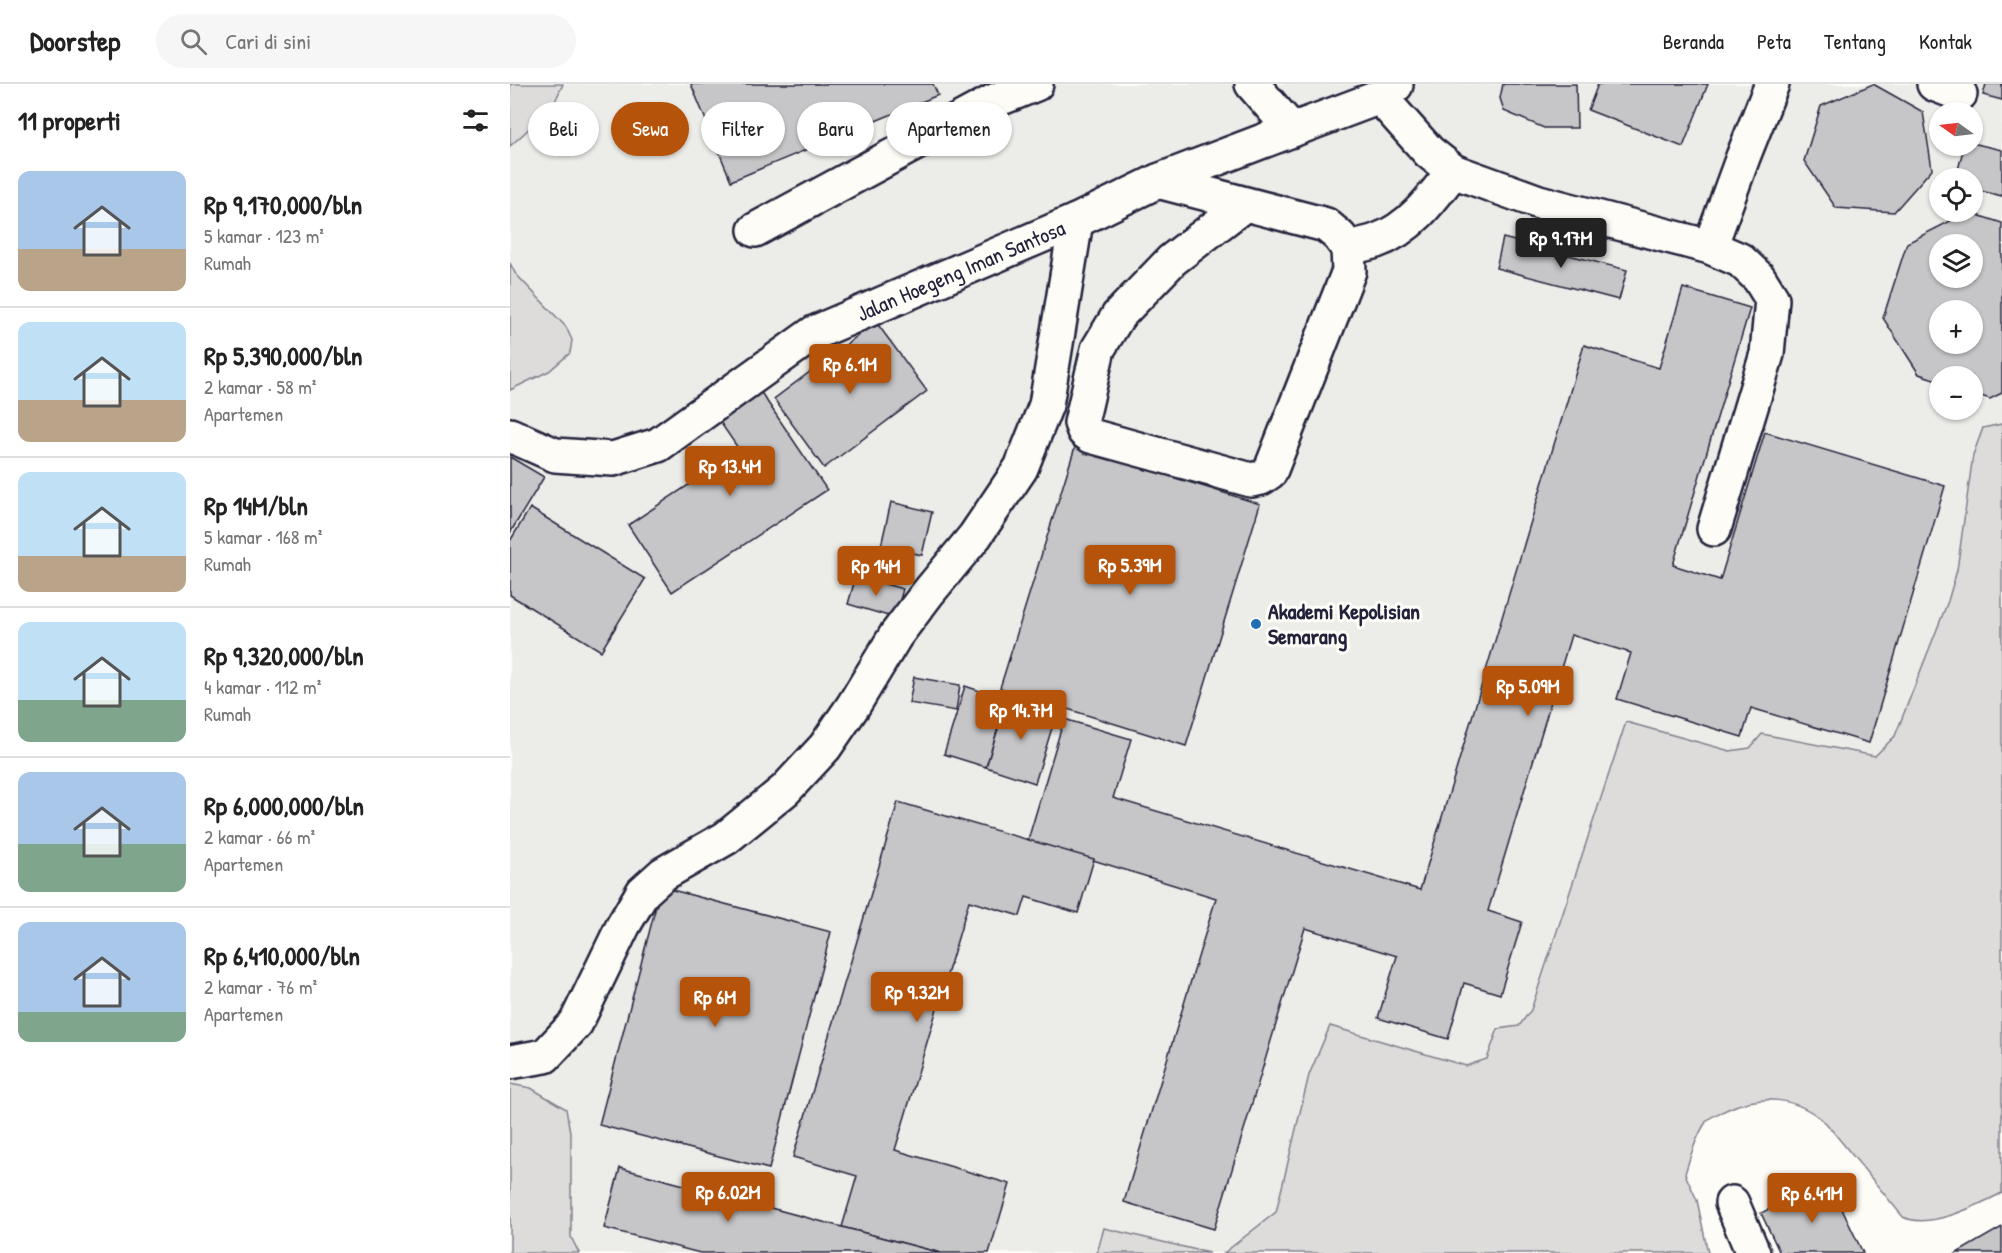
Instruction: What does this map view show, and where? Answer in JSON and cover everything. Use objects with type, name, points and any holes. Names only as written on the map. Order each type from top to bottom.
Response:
[{"type":"lane","points":[[755,230],[994,101],[1036,84]]},
{"type":"lane","points":[[1252,84],[1292,130]]},
{"type":"lane","points":[[1710,247],[1772,84]]},
{"type":"lane","points":[[1388,91],[1429,152],[1453,171],[1539,202],[1710,247],[1740,260],[1759,278],[1772,299],[1767,354],[1714,529]]},
{"type":"lane","name":"Jalan Hoegeng Iman Santosa","points":[[510,435],[555,455],[613,459],[658,445],[814,333],[1076,221],[1158,181],[1388,91]]},
{"type":"lane","points":[[1348,248],[1377,241],[1400,229],[1424,208],[1453,171]]},
{"type":"lane","points":[[1158,181],[1326,225],[1348,248],[1348,271],[1270,472],[1261,478],[1251,480],[1090,436],[1084,431],[1081,423],[1098,349],[1118,316],[1172,260],[1245,204]]},
{"type":"lane","points":[[510,1062],[544,1056],[576,1023],[623,926],[643,892],[663,874],[726,838],[785,790],[825,747],[896,635],[975,536],[1021,468],[1046,405],[1076,221]]},
{"type":"lane","points":[[1732,1203],[1753,1253]]},
{"type":"shaded area","name":"Akademi Kepolisian Semarang","points":[[510,84],[2002,84],[2002,838],[1313,1253],[510,1253]]},
{"type":"shaded area","points":[[510,84],[563,84],[555,102],[528,102],[528,130],[510,146]]},
{"type":"shaded area","points":[[510,263],[515,273],[566,327],[572,340],[570,353],[549,371],[510,390]]},
{"type":"shaded area","points":[[2002,424],[2002,1193],[1940,1218],[1914,1220],[1903,1217],[1826,1123],[1815,1114],[1778,1100],[1752,1101],[1718,1114],[1706,1122],[1685,1174],[1697,1200],[1708,1253],[1224,1253],[1276,1212],[1309,1075],[1330,1026],[1466,1066],[1487,1059],[1498,1029],[1519,1026],[1531,1010],[1626,722],[1730,751],[1750,748],[1762,734],[1875,756],[1895,736],[1948,601],[1957,570],[1973,455],[1983,428]]},
{"type":"shaded area","points":[[510,1084],[531,1088],[566,1109],[571,1138],[571,1237],[579,1253],[510,1253]]},
{"type":"shaded area","points":[[1104,1228],[1209,1253],[1097,1253]]},
{"type":"building","points":[[691,84],[933,84],[938,95],[921,102],[886,102],[886,117],[874,122],[874,102],[797,102],[797,154],[731,181],[721,156],[785,156],[785,102],[701,102],[701,108]]},
{"type":"building","points":[[1503,84],[1576,84],[1577,128],[1544,128],[1504,111],[1500,98]]},
{"type":"building","points":[[1598,84],[1708,84],[1683,147],[1588,110]]},
{"type":"building","points":[[1873,84],[1923,112],[1932,168],[1929,168],[1929,172],[1894,212],[1836,208],[1804,161],[1821,106]]},
{"type":"building","points":[[1986,84],[2002,84],[2002,100],[1983,95]]},
{"type":"building","points":[[1983,146],[2002,150],[2002,196],[1983,192],[1983,168],[1958,168],[1962,156],[1983,156]]},
{"type":"building","points":[[1983,217],[2002,223],[2002,393],[1990,399],[1983,397],[1983,366],[1929,366],[1929,377],[1919,374],[1883,318],[1907,243],[1948,222],[1983,222]]},
{"type":"building","points":[[1503,238],[1627,270],[1619,300],[1496,268]]},
{"type":"building","points":[[1683,288],[1750,308],[1673,565],[1720,580],[1765,432],[1945,486],[1869,743],[1751,708],[1742,737],[1617,699],[1631,653],[1571,635],[1488,911],[1522,922],[1500,994],[1464,983],[1448,1039],[1378,1018],[1397,956],[1305,928],[1214,1229],[1124,1202],[1216,898],[1028,840],[1064,719],[1131,739],[1113,798],[1420,890],[1584,345],[1659,368]]},
{"type":"building","points":[[876,322],[927,391],[824,468],[774,399]]},
{"type":"building","points":[[760,391],[827,490],[672,592],[628,525],[740,451],[718,419]]},
{"type":"building","points":[[1075,447],[1260,504],[1186,746],[1000,688]]},
{"type":"building","points":[[510,457],[544,477],[510,533]]},
{"type":"building","points":[[891,502],[932,512],[922,555],[881,546]]},
{"type":"building","points":[[530,508],[645,579],[601,651],[510,595],[510,541]]},
{"type":"building","points":[[856,576],[903,589],[895,618],[848,604]]},
{"type":"building","points":[[914,677],[960,685],[956,711],[909,703]]},
{"type":"building","points":[[965,686],[1007,700],[986,767],[944,754]]},
{"type":"building","points":[[1007,700],[1056,715],[1035,783],[986,767]]},
{"type":"building","points":[[898,802],[1094,859],[1078,913],[1026,897],[1020,916],[969,901],[895,1150],[1010,1184],[989,1253],[941,1253],[842,1227],[857,1176],[793,1157]]},
{"type":"building","points":[[661,887],[831,932],[769,1169],[599,1125]]},
{"type":"building","points":[[620,1168],[941,1253],[700,1253],[604,1228]]},
{"type":"building","points":[[1828,1180],[1863,1253],[1780,1253],[1761,1213]]},
{"type":"building","points":[[2002,1227],[2002,1253],[1957,1253]]},
{"type":"place","name":"Akademi Kepolisian Semarang","points":[[1256,624]]}]
